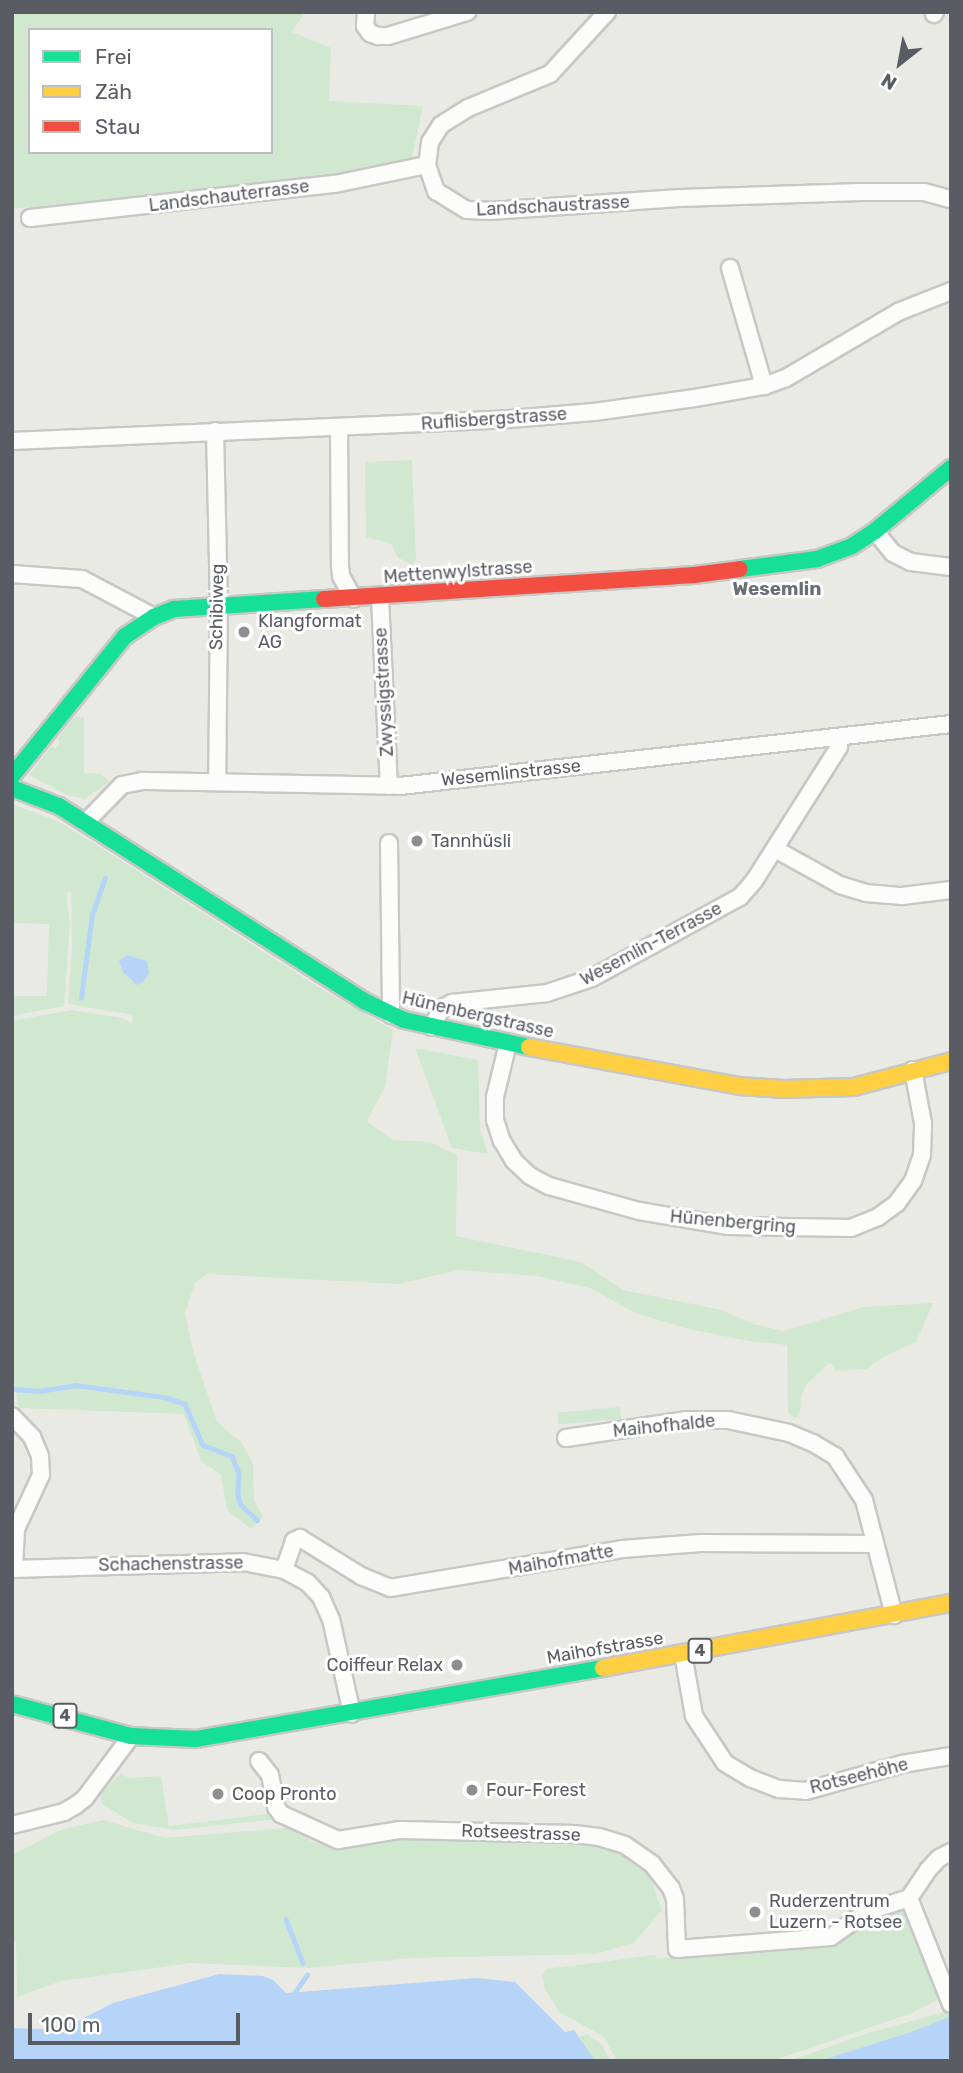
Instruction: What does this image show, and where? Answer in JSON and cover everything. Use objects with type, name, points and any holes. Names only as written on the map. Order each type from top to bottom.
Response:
[{"type":"street","points":[[366,12],[365,26],[370,33],[388,36],[467,12]]},
{"type":"street","points":[[427,165],[430,142],[441,125],[468,108],[550,74],[607,12]]},
{"type":"street","name":"Landschaustrasse","points":[[427,165],[436,191],[467,210],[861,192],[924,192],[951,199]]},
{"type":"street","name":"Landschauterrasse","points":[[30,218],[335,184],[427,165]]},
{"type":"street","points":[[730,268],[764,386]]},
{"type":"street","name":"Ruflisbergstrasse","points":[[12,441],[339,428],[594,412],[764,386],[823,359],[898,312],[951,291]]},
{"type":"street","points":[[339,428],[340,566],[354,599]]},
{"type":"street","name":"Schibiweg","points":[[215,431],[219,604],[217,782]]},
{"type":"street","name":"Mettenwylstrasse","points":[[12,776],[112,650],[136,626],[174,609],[219,604],[354,599],[771,567],[817,559],[852,546],[875,531],[951,468]]},
{"type":"street","points":[[875,531],[893,553],[911,562],[951,567]]},
{"type":"street","points":[[12,574],[82,579],[153,617]]},
{"type":"street","name":"Zwyssigstrasse","points":[[380,597],[389,786]]},
{"type":"street","name":"Wesemlinstrasse","points":[[85,823],[109,796],[132,782],[389,786],[951,724]]},
{"type":"street","name":"Wesemlin-Terrasse","points":[[432,1027],[441,1009],[452,1003],[547,993],[592,978],[740,897],[754,881],[839,747],[836,737]]},
{"type":"street","name":"Hünenbergstrasse","points":[[12,788],[59,806],[390,1015],[432,1027],[691,1079],[773,1088],[854,1087],[951,1061]]},
{"type":"street","points":[[389,843],[390,1015]]},
{"type":"street","points":[[775,849],[840,886],[866,893],[902,896],[951,890]]},
{"type":"street","name":"Hünenbergring","points":[[508,1043],[495,1097],[495,1120],[502,1141],[514,1161],[530,1176],[549,1186],[639,1211],[729,1226],[851,1228],[878,1217],[897,1203],[913,1181],[922,1155],[923,1123],[913,1070]]},
{"type":"street","name":"Schachenstrasse","points":[[17,1419],[40,1456],[41,1475],[16,1529],[13,1569],[243,1562],[284,1570],[307,1582],[321,1597],[331,1619],[352,1714]]},
{"type":"street","name":"Maihofhalde","points":[[565,1438],[686,1420],[728,1420],[789,1433],[835,1456],[864,1500],[894,1615]]},
{"type":"street","name":"Maihofmatte","points":[[284,1570],[294,1541],[300,1538],[361,1577],[390,1588],[622,1549],[701,1544],[874,1544]]},
{"type":"street","name":"Maihofstrasse","points":[[131,1736],[196,1739],[265,1729],[951,1603]]},
{"type":"street","name":"Rotseehöhe","points":[[683,1654],[694,1716],[725,1763],[750,1778],[779,1789],[806,1791],[902,1764],[951,1756]]},
{"type":"street","name":"4","points":[[12,1704],[131,1736]]},
{"type":"street","points":[[12,1825],[64,1812],[76,1805],[85,1798],[131,1736]]},
{"type":"street","name":"Rotseestrasse","points":[[258,1761],[270,1775],[276,1807],[282,1814],[302,1826],[338,1840],[400,1830],[574,1834],[599,1837],[625,1846],[652,1864],[671,1888],[676,1899],[677,1949],[831,1937],[866,1912],[909,1898]]},
{"type":"street","points":[[951,1852],[939,1858],[909,1898],[951,2004]]},
{"type":"green space","points":[[12,12],[305,12],[292,32],[331,48],[329,101],[423,106],[411,163],[341,175],[12,209]]},
{"type":"green space","points":[[412,460],[416,559],[412,565],[397,557],[392,544],[366,537],[365,462]]},
{"type":"green space","points":[[75,716],[84,717],[84,773],[101,774],[110,781],[85,799],[67,795],[29,775],[51,746],[55,749],[60,742],[57,739]]},
{"type":"green space","points":[[12,804],[57,821],[320,988],[393,1030],[385,1087],[367,1121],[392,1140],[430,1142],[457,1155],[456,1236],[581,1262],[623,1290],[722,1310],[753,1324],[783,1331],[864,1307],[933,1303],[916,1342],[885,1356],[866,1369],[836,1371],[831,1363],[828,1364],[806,1385],[801,1397],[800,1414],[795,1419],[788,1412],[787,1345],[748,1341],[689,1329],[635,1313],[590,1288],[537,1276],[459,1270],[398,1284],[207,1274],[195,1283],[185,1313],[193,1351],[217,1422],[241,1442],[253,1463],[254,1500],[263,1517],[251,1529],[227,1510],[221,1475],[201,1461],[184,1414],[19,1408],[12,1373],[12,1021],[71,1010],[122,1018],[132,1023],[133,1015],[68,1004],[72,945],[71,891],[66,893],[70,924],[64,1006],[12,1016],[12,996],[47,996],[49,924],[12,923]]},
{"type":"green space","points":[[493,1008],[491,1025],[451,1014],[452,1012]]},
{"type":"green space","points":[[415,1048],[478,1060],[480,1129],[488,1154],[452,1148]]},
{"type":"green space","points":[[620,1407],[621,1419],[558,1424],[557,1412]]},
{"type":"green space","points":[[120,1774],[130,1778],[161,1776],[169,1826],[275,1813],[276,1819],[175,1830],[133,1823],[102,1804],[100,1794]]},
{"type":"green space","points":[[103,1820],[165,1838],[286,1828],[315,1843],[340,1844],[402,1834],[540,1836],[610,1846],[635,1860],[651,1880],[662,1910],[634,1943],[595,1954],[412,1958],[308,1968],[191,1963],[61,1981],[17,1997],[16,1942],[12,1938],[12,1855],[60,1830]]},
{"type":"green space","points":[[903,1905],[938,1987],[937,2000],[909,2014],[772,2061],[617,2061],[604,2037],[559,2012],[545,1989],[542,1976],[546,1969],[655,1955],[657,1958],[798,1949],[822,1943],[883,1909]]},
{"type":"green space","points":[[951,2010],[951,2016],[911,2032],[819,2061],[789,2061],[865,2034]]},
{"type":"green space","points":[[587,2034],[602,2045],[611,2061],[595,2061],[578,2038]]},
{"type":"water","points":[[127,955],[147,961],[149,973],[144,981],[137,985],[123,972],[119,961]]},
{"type":"water","points":[[219,1974],[263,1976],[273,1980],[286,1993],[477,1978],[515,1982],[565,2032],[574,2030],[595,2061],[12,2061],[12,2028],[41,2029],[78,2021],[113,2003]]},
{"type":"water","points":[[951,2016],[951,2061],[819,2061],[911,2032]]},
{"type":"waterway","points":[[81,998],[92,915],[105,878]]},
{"type":"waterway","points":[[12,1389],[39,1391],[75,1385],[164,1397],[185,1404],[203,1445],[232,1456],[239,1473],[238,1495],[241,1505],[257,1520]]},
{"type":"waterway","points":[[286,1919],[303,1963]]},
{"type":"waterway","points":[[295,1992],[307,1975]]},
{"type":"traffic: fast","points":[[740,569],[817,559],[852,546],[875,531],[951,468]]},
{"type":"traffic: fast","points":[[12,776],[124,637],[154,617],[174,609],[324,599]]},
{"type":"traffic: fast","points":[[12,788],[59,806],[364,1001],[404,1020],[529,1047]]},
{"type":"traffic: fast","points":[[12,1704],[131,1736],[196,1739],[603,1668]]},
{"type":"traffic: slow","points":[[529,1047],[739,1086],[784,1089],[854,1087],[951,1061]]},
{"type":"traffic: slow","points":[[603,1668],[951,1603]]},
{"type":"traffic: jam","points":[[324,599],[694,575],[740,569]]},
{"type":"place","name":"Klangformat AG","points":[[244,632]]},
{"type":"place","name":"Tannhüsli","points":[[417,841]]},
{"type":"place","name":"Coiffeur Relax","points":[[457,1665]]},
{"type":"place","name":"Four-Forest","points":[[472,1790]]},
{"type":"place","name":"Coop Pronto","points":[[218,1794]]},
{"type":"place","name":"Ruderzentrum Luzern - Rotsee","points":[[755,1912]]},
{"type":"district","name":"Wesemlin","points":[[777,589]]}]
